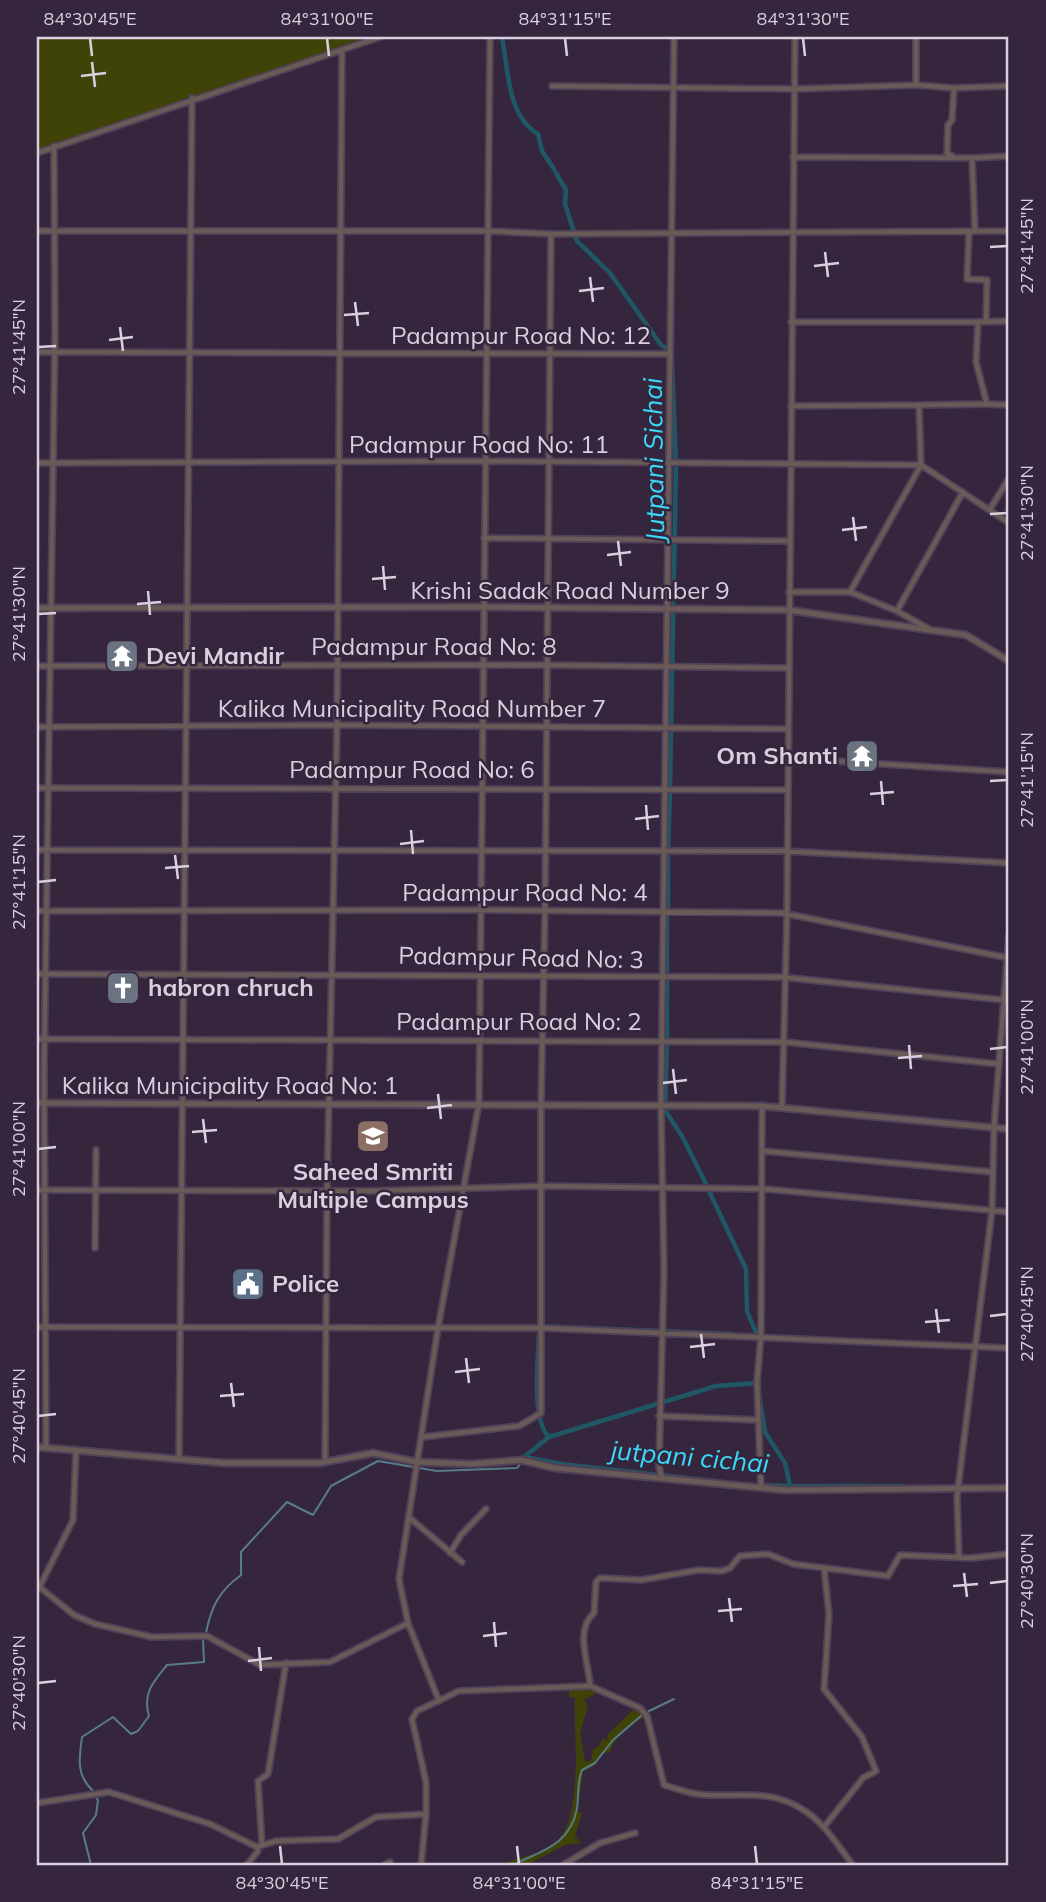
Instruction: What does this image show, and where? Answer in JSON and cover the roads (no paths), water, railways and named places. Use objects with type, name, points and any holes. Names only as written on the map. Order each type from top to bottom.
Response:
[{"type":"street","points":[[37,153],[192,98],[380,37]]},
{"type":"street","points":[[439,1701],[408,1623],[399,1579],[411,1518],[438,1328],[479,1104],[490,37]]},
{"type":"street","points":[[662,1478],[659,1467],[659,1402],[663,1334],[662,1105],[674,37]]},
{"type":"street","points":[[782,1107],[787,915],[795,37]]},
{"type":"street","points":[[916,37],[916,85]]},
{"type":"street","points":[[325,1462],[328,1102],[337,725],[342,50]]},
{"type":"street","points":[[552,86],[794,89],[916,85],[954,88],[1009,86]]},
{"type":"street","points":[[952,156],[947,153],[947,135],[948,125],[953,120],[954,88]]},
{"type":"street","points":[[179,1458],[183,1191],[182,974],[188,788],[186,726],[189,664],[192,98]]},
{"type":"street","points":[[46,1447],[45,1190],[40,1103],[50,850],[56,231],[54,146]]},
{"type":"street","points":[[793,158],[1009,156]]},
{"type":"street","points":[[969,233],[975,230],[972,158]]},
{"type":"street","points":[[37,231],[488,231],[573,236],[671,231],[792,234],[1009,231]]},
{"type":"street","points":[[969,233],[967,279],[987,280],[988,318],[985,321]]},
{"type":"street","points":[[423,1437],[519,1426],[541,1413],[541,1104],[544,1039],[545,664],[551,234]]},
{"type":"street","points":[[791,322],[1009,321]]},
{"type":"street","points":[[978,322],[975,362],[987,404]]},
{"type":"street","name":"Padampur Road No: 12","points":[[37,352],[550,351],[669,354]]},
{"type":"street","points":[[850,592],[920,465],[919,405]]},
{"type":"street","points":[[791,406],[1009,405]]},
{"type":"street","name":"Padampur Road No: 11","points":[[37,463],[549,461],[920,465]]},
{"type":"street","points":[[920,465],[1009,523]]},
{"type":"street","points":[[990,509],[1009,478]]},
{"type":"street","points":[[897,611],[963,492]]},
{"type":"street","points":[[484,538],[790,541]]},
{"type":"street","points":[[789,592],[850,592],[897,611],[929,629]]},
{"type":"street","name":"Krishi Sadak Road Number 9","points":[[37,608],[547,607],[788,610],[966,635],[1009,661]]},
{"type":"street","name":"Padampur Road No: 8","points":[[37,666],[545,664],[788,668]]},
{"type":"street","name":"Kalika Municipality Road Number 7","points":[[37,727],[337,725],[788,729]]},
{"type":"street","points":[[788,758],[1009,772]]},
{"type":"street","name":"Padampur Road No: 6","points":[[37,788],[788,790]]},
{"type":"street","points":[[37,850],[482,848],[787,852],[1009,863]]},
{"type":"street","name":"Padampur Road No: 4","points":[[37,911],[545,910],[787,915],[1008,958]]},
{"type":"street","points":[[959,1556],[956,1511],[992,1210],[994,1127],[1009,935]]},
{"type":"street","name":"Padampur Road No: 3","points":[[37,974],[480,974],[785,979],[1004,1000]]},
{"type":"street","points":[[1003,1034],[1009,1035]]},
{"type":"street","name":"Padampur Road No: 2","points":[[37,1040],[182,1038],[784,1042],[999,1064]]},
{"type":"street","name":"Kalika Municipality Road No: 1","points":[[40,1103],[328,1102],[762,1106],[1009,1129]]},
{"type":"street","points":[[761,1488],[758,1394],[761,1337],[762,1106]]},
{"type":"street","points":[[95,1248],[96,1150]]},
{"type":"street","points":[[763,1152],[993,1172]]},
{"type":"street","points":[[37,1190],[327,1191],[542,1186],[762,1189],[1009,1212]]},
{"type":"street","points":[[37,1327],[541,1327],[1009,1348]]},
{"type":"street","points":[[659,1416],[758,1420]]},
{"type":"street","points":[[37,1447],[225,1463],[325,1462],[373,1453],[417,1462],[472,1464],[521,1460],[555,1468],[761,1488],[1009,1488]]},
{"type":"street","points":[[76,1450],[73,1520],[38,1586],[74,1615],[95,1624],[152,1637],[207,1636],[260,1665],[330,1662],[408,1623]]},
{"type":"street","points":[[450,1553],[461,1535],[486,1509]]},
{"type":"street","points":[[411,1518],[462,1562]]},
{"type":"street","points":[[590,1686],[584,1633],[587,1620],[594,1613],[596,1582],[600,1578],[641,1580],[699,1570],[722,1571],[730,1568],[740,1556],[768,1554],[793,1564],[887,1576],[894,1570],[900,1555],[979,1558],[1009,1554]]},
{"type":"street","points":[[824,1569],[829,1614],[824,1689],[862,1737],[876,1771],[863,1777],[824,1827]]},
{"type":"street","points":[[247,1865],[260,1846],[258,1781],[268,1774],[286,1663]]},
{"type":"street","points":[[421,1865],[426,1782],[412,1720],[417,1712],[458,1691],[590,1686],[640,1708],[647,1716],[664,1785],[706,1795],[773,1796],[804,1809],[824,1827],[853,1865]]},
{"type":"street","points":[[37,1803],[99,1791],[109,1792],[210,1824],[245,1843],[260,1846],[338,1839],[376,1817],[426,1814]]},
{"type":"street","points":[[563,1865],[600,1843],[635,1833]]},
{"type":"street","points":[[384,1865],[390,1862],[391,1865]]},
{"type":"waterway","name":"Jutpani Sichai","points":[[502,37],[515,104],[520,116],[538,134],[542,151],[554,169]]},
{"type":"waterway","name":"Jutpani Sichai","points":[[556,173],[566,190],[565,204],[577,241],[610,273],[661,345],[671,352]]},
{"type":"waterway","name":"Jutpani Sichai","points":[[670,787],[676,465],[672,361]]},
{"type":"waterway","name":"Jutpani Sichai","points":[[668,848],[670,793]]},
{"type":"waterway","name":"Jutpani Sichai","points":[[668,852],[668,910]]},
{"type":"waterway","name":"Jutpani Sichai","points":[[667,916],[667,1037]]},
{"type":"waterway","name":"Jutpani Sichai","points":[[667,1043],[665,1110],[683,1138],[707,1186]]},
{"type":"waterway","name":"jutpani cichai","points":[[708,1189],[746,1269],[747,1311],[759,1340]]},
{"type":"waterway","points":[[539,1326],[732,1334]]},
{"type":"waterway","points":[[524,1457],[549,1437],[543,1429],[538,1404],[539,1334]]},
{"type":"waterway","points":[[549,1437],[716,1386],[758,1383]]},
{"type":"waterway","name":"jutpani cichai","points":[[759,1394],[765,1432],[785,1463],[790,1486],[761,1485]]},
{"type":"waterway","name":"jutpani cichai","points":[[525,1457],[561,1464],[714,1481]]},
{"type":"waterway","points":[[206,1633],[217,1600],[241,1575],[241,1552],[287,1502],[313,1515],[331,1486],[378,1461],[437,1471],[517,1468],[521,1463]]},
{"type":"waterway","points":[[790,1486],[903,1486]]},
{"type":"waterway","points":[[93,1791],[81,1773],[82,1737],[113,1717],[131,1734],[138,1731],[149,1716],[148,1694],[154,1682],[167,1665],[204,1662],[203,1639]]},
{"type":"waterway","points":[[649,1711],[674,1699]]},
{"type":"waterway","points":[[513,1865],[544,1851],[568,1831],[577,1809],[582,1770],[595,1763],[613,1740],[642,1715]]},
{"type":"waterway","points":[[91,1865],[83,1833],[96,1815],[98,1800],[95,1796]]},
{"type":"place","name":"Devi Mandir","points":[[122,656]]},
{"type":"place","name":"Om Shanti","points":[[862,756]]},
{"type":"place","name":"habron chruch","points":[[123,988]]},
{"type":"place","name":"Saheed Smriti Multiple Campus","points":[[373,1136]]},
{"type":"place","name":"Police","points":[[248,1284]]}]
